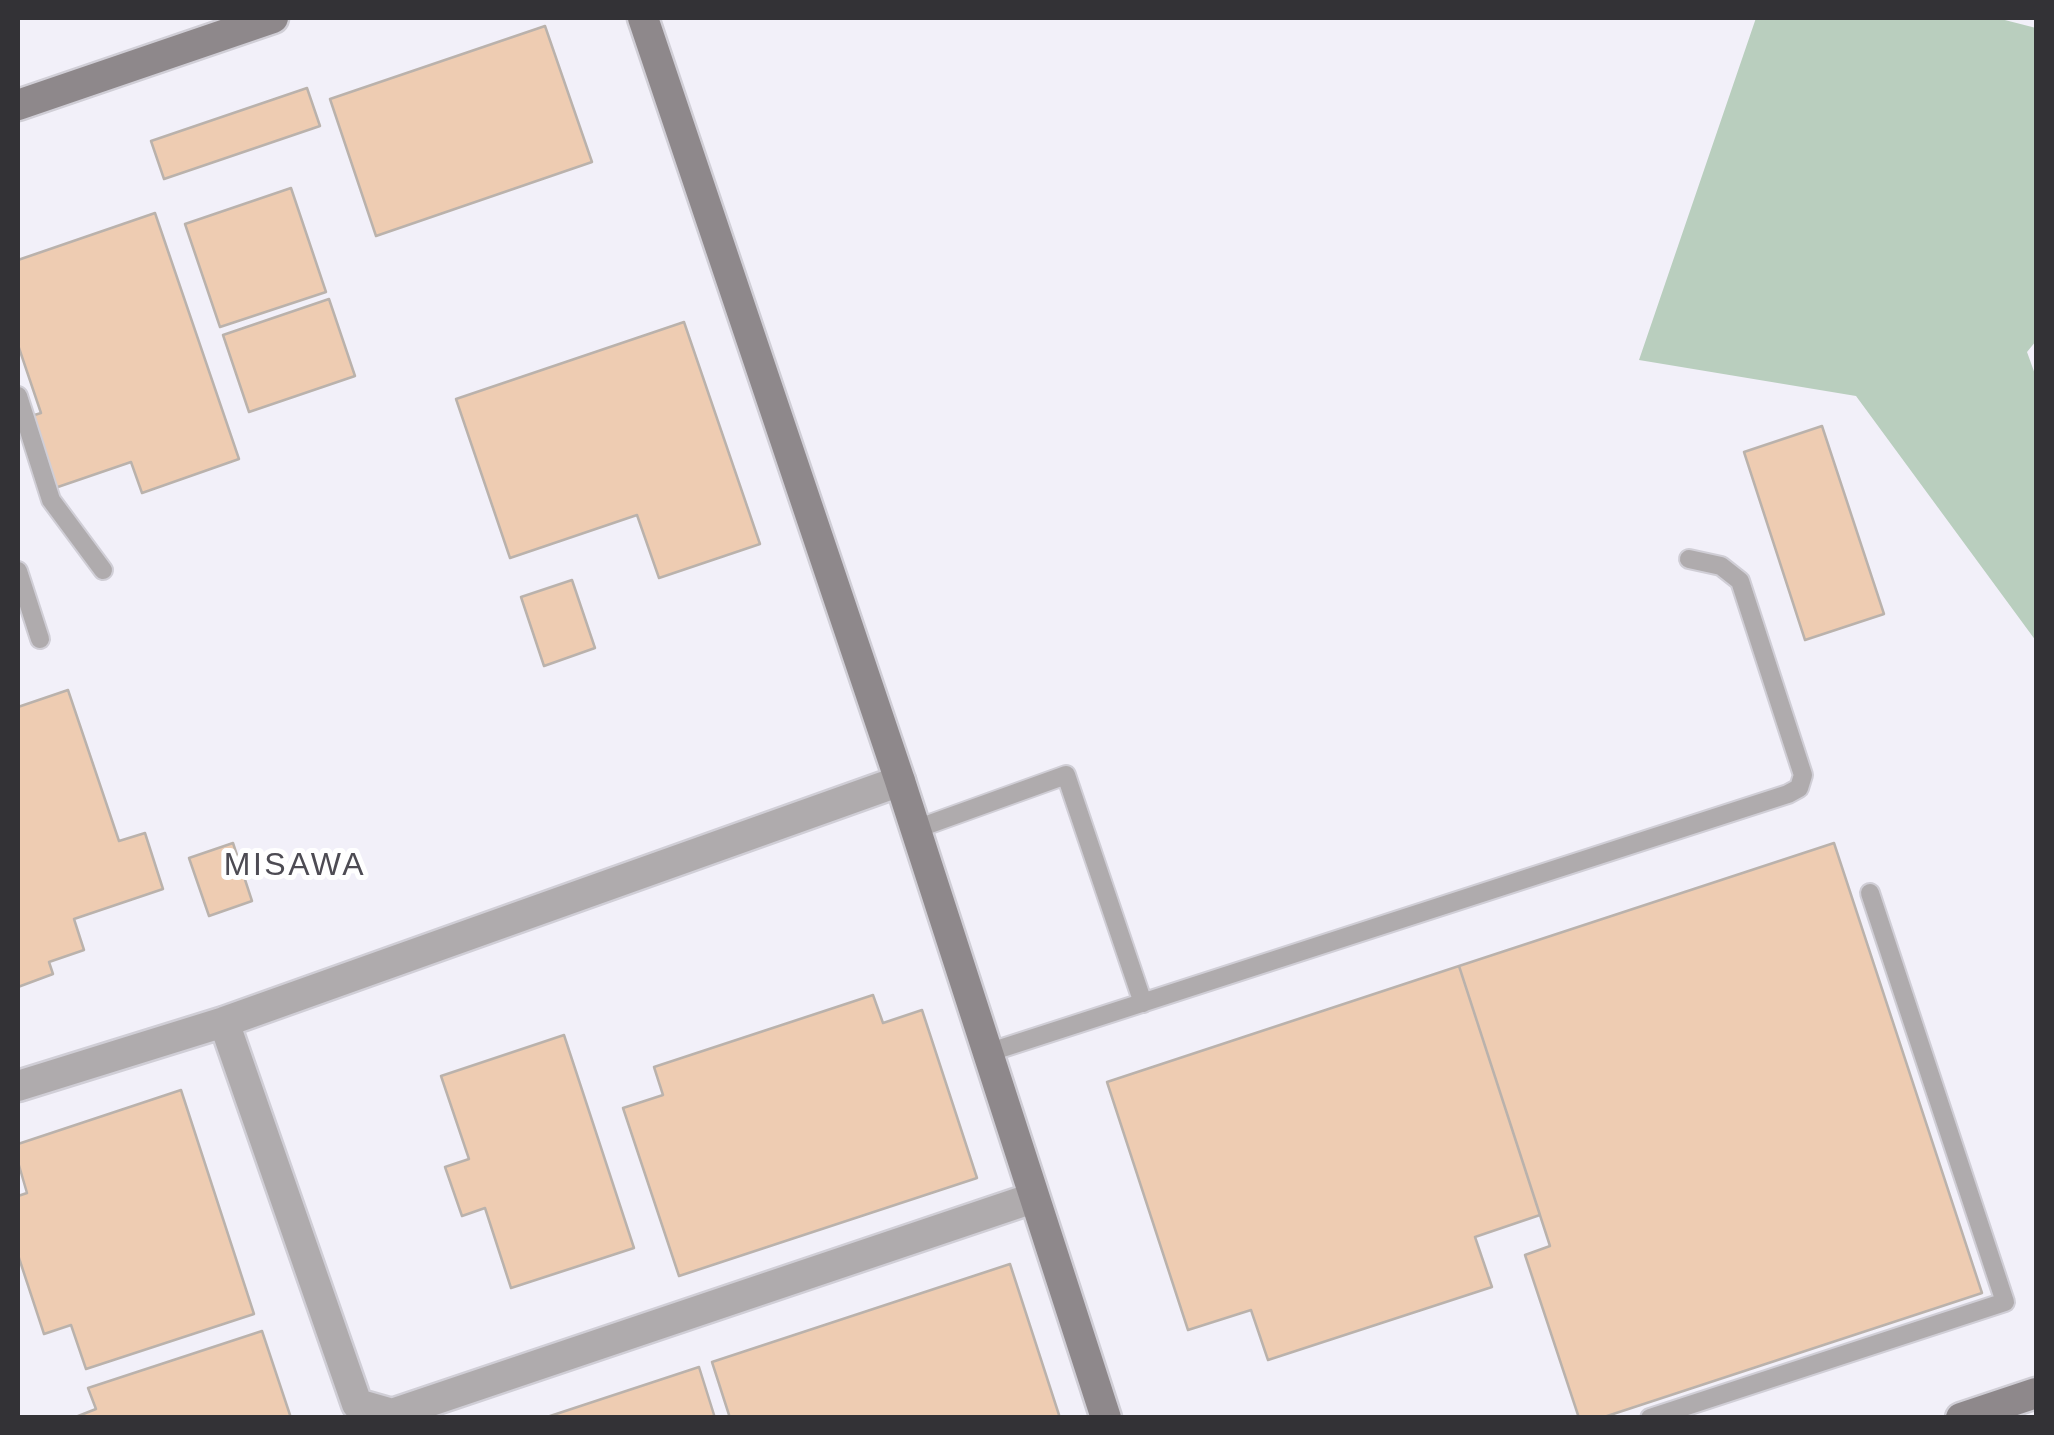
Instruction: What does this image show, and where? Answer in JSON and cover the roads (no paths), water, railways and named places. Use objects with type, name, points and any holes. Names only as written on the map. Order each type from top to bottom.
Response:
[{"type":"street","points":[[18,105],[273,18]]},
{"type":"street","points":[[643,18],[916,829],[1106,1418]]},
{"type":"street","points":[[18,1086],[224,1022],[900,781]]},
{"type":"street","points":[[224,1022],[356,1404],[392,1414],[1033,1198]]},
{"type":"street","points":[[1960,1418],[2036,1392]]},
{"type":"lane","points":[[18,396],[51,500],[103,570]]},
{"type":"lane","points":[[987,1053],[1799,788],[1804,775],[1740,581],[1721,566],[1689,559]]},
{"type":"lane","points":[[18,571],[40,639]]},
{"type":"lane","points":[[916,829],[1066,775],[1144,1002]]},
{"type":"lane","points":[[1650,1418],[2006,1302],[1870,894]]},
{"type":"district","name":"MISAWA","points":[[295,866]]}]
